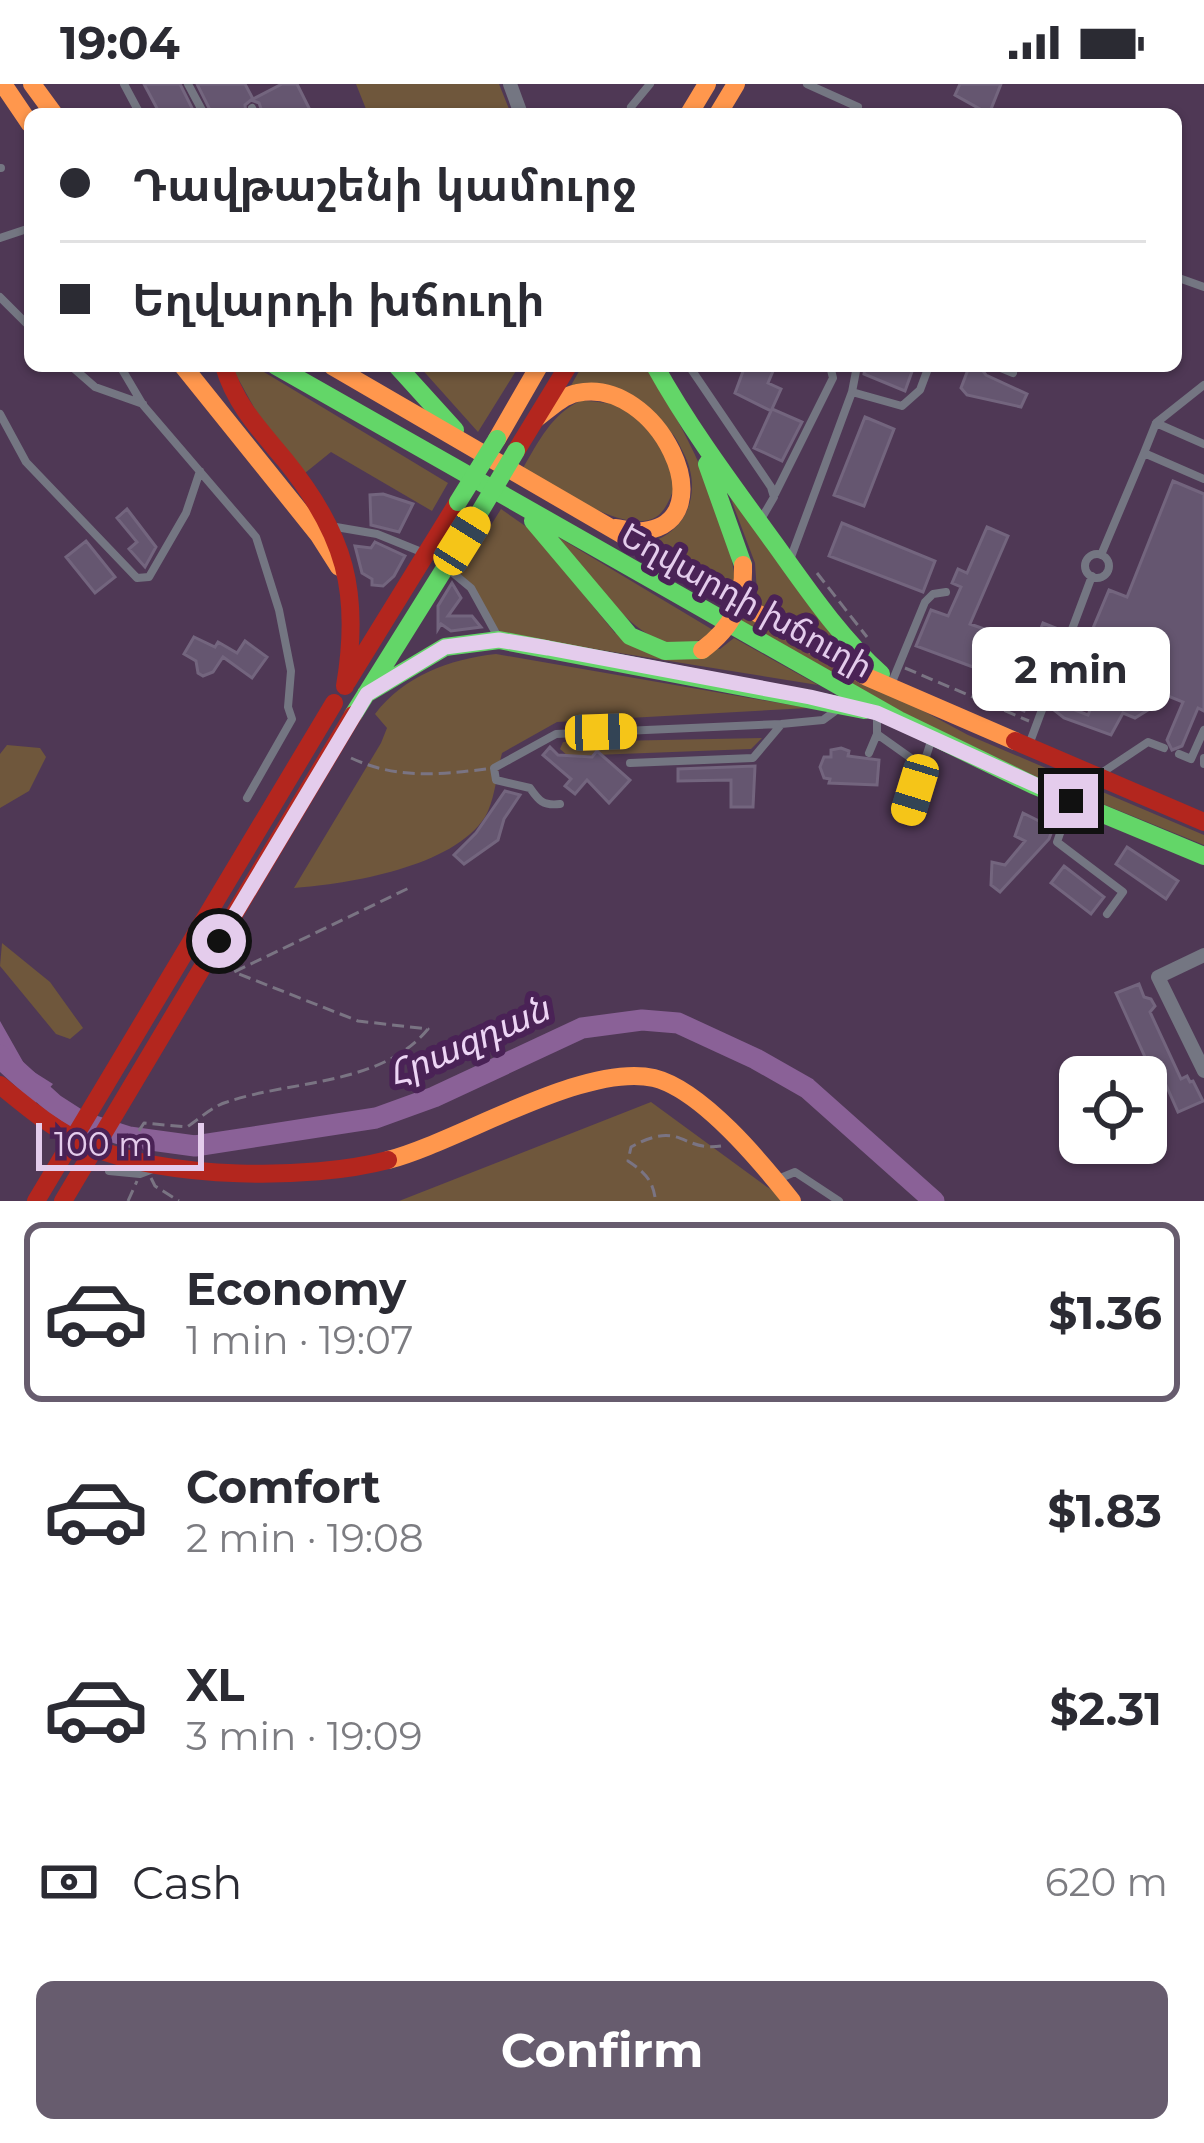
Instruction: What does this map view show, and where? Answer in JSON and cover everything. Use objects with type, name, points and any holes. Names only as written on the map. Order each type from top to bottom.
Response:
[{"type":"main road","points":[[3,84],[24,115]]},
{"type":"main road","points":[[188,372],[318,534],[353,601]]},
{"type":"main road","points":[[225,372],[248,416],[334,526],[350,571],[353,601],[352,654],[345,686]]},
{"type":"main road","name":"Եղվարդի խճուղի","points":[[286,372],[899,720],[1071,801],[1204,856]]},
{"type":"main road","name":"Եղվարդի խճուղի","points":[[342,372],[908,698],[1204,823]]},
{"type":"main road","points":[[402,372],[472,448]]},
{"type":"main road","points":[[35,1201],[535,372]]},
{"type":"main road","points":[[63,1201],[564,372]]},
{"type":"main road","points":[[521,507],[631,637],[663,651],[702,650],[723,635],[743,601],[743,565],[724,504],[658,372]]},
{"type":"main road","points":[[537,418],[573,393],[596,392],[647,412],[667,435],[680,460],[684,482],[669,518],[659,526],[637,531],[605,525]]},
{"type":"main road","points":[[684,417],[759,523],[792,555],[844,638],[896,675],[908,698]]},
{"type":"main road","points":[[367,694],[445,647],[499,640],[844,705],[899,720]]},
{"type":"main road","points":[[0,1085],[43,1121],[115,1164],[151,1170],[304,1170],[401,1157],[566,1092],[624,1078],[652,1077],[674,1086],[740,1143],[792,1201]]},
{"type":"street","points":[[1204,955],[1158,977],[1204,1071]]},
{"type":"lane","points":[[632,107],[650,84]]},
{"type":"lane","points":[[807,84],[858,108]]},
{"type":"lane","points":[[0,297],[24,321]]},
{"type":"lane","points":[[78,372],[95,387],[143,405]]},
{"type":"lane","points":[[124,372],[143,405],[256,537],[279,610],[291,671],[288,707],[292,719],[247,798]]},
{"type":"lane","points":[[693,372],[774,496]]},
{"type":"lane","points":[[759,523],[833,378],[832,372]]},
{"type":"lane","points":[[792,555],[856,372]]},
{"type":"lane","points":[[852,392],[902,406],[920,390],[927,372]]},
{"type":"lane","points":[[1102,555],[1086,560],[1085,568],[1092,576],[1101,577],[1108,569],[1102,555],[1156,423],[1204,385]]},
{"type":"lane","points":[[0,414],[26,462],[137,578],[149,577],[177,529],[200,469]]},
{"type":"lane","points":[[1156,423],[1204,444]]},
{"type":"lane","points":[[1144,453],[1204,479]]},
{"type":"lane","points":[[334,526],[377,534],[426,554]]},
{"type":"lane","points":[[446,568],[471,588],[499,640]]},
{"type":"lane","points":[[1070,632],[1092,576]]},
{"type":"lane","points":[[896,675],[925,602],[933,594],[946,592]]},
{"type":"lane","points":[[1027,749],[1062,656]]},
{"type":"lane","points":[[560,804],[548,806],[530,788],[496,780],[494,768],[556,734],[824,720],[844,705]]},
{"type":"lane","points":[[869,753],[877,734],[877,713]]},
{"type":"lane","points":[[630,764],[753,758],[781,724]]},
{"type":"lane","points":[[1179,754],[1191,759],[1204,730]]},
{"type":"lane","points":[[877,734],[922,766]]},
{"type":"lane","points":[[908,813],[932,736]]},
{"type":"lane","points":[[1095,777],[1148,742],[1164,748]]},
{"type":"lane","points":[[1071,801],[1057,842],[1123,892],[1107,914]]},
{"type":"lane","points":[[115,1164],[151,1170]]},
{"type":"lane","points":[[777,1180],[795,1172],[839,1201]]},
{"type":"path","points":[[792,555],[870,640]]},
{"type":"path","points":[[896,675],[1036,724]]},
{"type":"path","points":[[351,758],[381,772],[435,776],[494,768]]},
{"type":"path","points":[[115,1164],[144,1123],[187,1127],[223,1102],[329,1082],[413,1048],[428,1029],[358,1021],[234,972],[409,888]]},
{"type":"path","points":[[655,1197],[643,1171],[628,1161],[631,1147],[646,1138],[676,1133],[704,1149],[740,1143]]},
{"type":"path","points":[[128,1201],[151,1170]]},
{"type":"path","points":[[151,1170],[155,1186],[179,1201]]},
{"type":"shaded area","points":[[356,84],[499,84],[509,108],[366,108]]},
{"type":"shaded area","points":[[264,372],[448,483],[432,511],[331,452],[305,473],[261,420],[235,373]]},
{"type":"shaded area","points":[[424,372],[515,372],[478,432]]},
{"type":"shaded area","points":[[579,372],[650,372],[692,448],[716,506],[737,596],[648,543],[674,529],[692,494],[689,466],[676,439],[667,429],[632,412],[569,389]]},
{"type":"shaded area","points":[[580,401],[619,407],[654,435],[676,484],[656,517],[626,520],[608,514],[523,468],[553,421]]},
{"type":"shaded area","points":[[729,494],[850,658],[758,607],[755,563]]},
{"type":"shaded area","points":[[501,509],[531,530],[615,633],[720,649],[734,638],[818,685],[502,634],[458,578]]},
{"type":"shaded area","points":[[558,537],[713,630],[692,643],[670,643],[648,634],[606,597]]},
{"type":"shaded area","points":[[745,615],[968,735],[1204,835],[1204,845],[1041,779],[900,712],[741,622]]},
{"type":"shaded area","points":[[496,654],[808,708],[557,722],[502,753],[485,817],[449,849],[398,870],[294,888],[381,743],[387,728],[375,714],[400,689],[429,672]]},
{"type":"shaded area","points":[[762,738],[751,749],[568,756],[560,749],[563,742]]},
{"type":"shaded area","points":[[7,745],[40,748],[46,757],[29,791],[0,808],[0,754]]},
{"type":"shaded area","points":[[2,943],[50,982],[83,1028],[70,1039],[56,1034],[0,966]]},
{"type":"shaded area","points":[[0,1021],[26,1067],[53,1084],[35,1104],[0,1072]]},
{"type":"shaded area","points":[[651,1102],[767,1187],[794,1201],[399,1201]]},
{"type":"building","points":[[144,84],[180,84],[192,108],[157,108]]},
{"type":"building","points":[[197,84],[245,84],[253,99],[282,84],[297,84],[309,108],[261,108],[251,100],[245,108],[209,108]]},
{"type":"building","points":[[960,84],[1001,84],[991,108],[978,108],[955,95]]},
{"type":"building","points":[[743,372],[773,372],[768,383],[781,389],[772,409],[802,422],[782,461],[754,448],[771,411],[735,393]]},
{"type":"building","points":[[864,372],[912,372],[905,391]]},
{"type":"building","points":[[967,372],[984,372],[1027,394],[1021,407],[967,395],[961,388]]},
{"type":"building","points":[[865,417],[894,429],[864,506],[834,495]]},
{"type":"building","points":[[1173,481],[1204,494],[1204,711],[1198,708],[1182,746],[1172,750],[1167,740],[1183,702],[1136,683],[1129,702],[1148,710],[1135,718],[1123,713],[1111,735],[1064,718],[1054,710],[1057,703],[1088,715],[1106,671],[1070,657],[1066,649],[1055,652],[1035,644],[1043,623],[1063,631],[1067,639],[1088,640],[1109,590],[1127,597]]},
{"type":"building","points":[[383,494],[413,504],[399,532],[371,525],[370,495]]},
{"type":"building","points":[[127,509],[156,547],[145,567],[129,549],[137,542],[117,518]]},
{"type":"building","points":[[842,523],[935,561],[923,592],[829,556]]},
{"type":"building","points":[[987,527],[1008,536],[970,624],[987,630],[973,667],[916,646],[931,610],[948,616],[961,587],[952,583],[958,569],[967,573]]},
{"type":"building","points":[[86,541],[115,577],[95,593],[66,557]]},
{"type":"building","points":[[375,542],[405,556],[383,586],[372,585],[372,579],[362,573],[355,546],[371,548]]},
{"type":"building","points":[[452,583],[461,598],[448,616],[472,616],[481,627],[451,631],[441,624],[438,629],[438,606]]},
{"type":"building","points":[[194,637],[215,647],[218,642],[237,653],[245,641],[267,657],[252,678],[223,657],[213,672],[203,676],[196,661],[184,654]]},
{"type":"building","points":[[984,669],[1033,690],[1024,711],[975,690]]},
{"type":"building","points":[[550,747],[558,755],[592,757],[597,751],[630,780],[609,803],[587,780],[575,794],[565,786],[571,779],[543,755]]},
{"type":"building","points":[[841,748],[849,751],[848,756],[879,760],[877,785],[829,783],[824,778],[820,767],[824,757]]},
{"type":"building","points":[[755,766],[753,807],[731,807],[731,780],[678,781],[678,769]]},
{"type":"building","points":[[505,791],[520,795],[504,819],[498,840],[464,864],[454,855]]},
{"type":"building","points":[[1023,813],[1053,828],[1049,839],[1000,892],[991,885],[992,862],[1005,865],[1025,841],[1015,836]]},
{"type":"building","points":[[1127,847],[1178,881],[1166,899],[1116,864]]},
{"type":"building","points":[[1064,866],[1104,897],[1091,914],[1051,883]]},
{"type":"building","points":[[1139,984],[1144,997],[1155,1006],[1150,1012],[1181,1079],[1187,1076],[1193,1081],[1203,1101],[1178,1112],[1167,1087],[1167,1056],[1145,1056],[1116,993]]},
{"type":"waterway","name":"Հրազդան","points":[[0,1055],[54,1104],[82,1122],[129,1137],[195,1146],[376,1118],[434,1097],[582,1028],[642,1020],[678,1023],[807,1088],[934,1201]]},
{"type":"traffic: fast","points":[[287,372],[899,720],[1033,785],[1204,856]]},
{"type":"traffic: fast","points":[[402,372],[455,430]]},
{"type":"traffic: fast","points":[[659,372],[712,457],[812,595],[881,674]]},
{"type":"traffic: fast","points":[[458,502],[497,439]]},
{"type":"traffic: fast","points":[[478,515],[516,451]]},
{"type":"traffic: fast","points":[[707,464],[743,565]]},
{"type":"traffic: fast","points":[[353,715],[478,515]]},
{"type":"traffic: fast","points":[[533,521],[630,636],[665,651],[702,650]]},
{"type":"traffic: fast","points":[[366,694],[445,647],[499,640],[864,710]]},
{"type":"traffic: slow","points":[[3,84],[24,115]]},
{"type":"traffic: slow","points":[[32,84],[50,108]]},
{"type":"traffic: slow","points":[[693,108],[707,84]]},
{"type":"traffic: slow","points":[[722,108],[736,84]]},
{"type":"traffic: slow","points":[[188,372],[318,534],[339,567]]},
{"type":"traffic: slow","points":[[342,372],[867,677],[1015,741]]},
{"type":"traffic: slow","points":[[497,439],[536,372]]},
{"type":"traffic: slow","points":[[537,418],[571,395],[606,393],[633,406],[655,426],[672,452],[680,478],[680,503],[668,521],[644,531],[615,528]]},
{"type":"traffic: slow","points":[[702,650],[734,613],[743,565]]},
{"type":"traffic: slow","points":[[388,1160],[558,1092],[625,1076],[654,1078],[711,1112],[792,1201]]},
{"type":"traffic: jam","points":[[226,372],[242,405],[305,487],[335,539],[344,566],[351,621],[345,686]]},
{"type":"traffic: jam","points":[[516,451],[564,372]]},
{"type":"traffic: jam","points":[[347,682],[458,502]]},
{"type":"traffic: jam","points":[[36,1201],[334,703]]},
{"type":"traffic: jam","points":[[63,1201],[353,715]]},
{"type":"traffic: jam","points":[[1015,741],[1204,822]]},
{"type":"traffic: jam","points":[[0,1085],[79,1141],[159,1165],[279,1174],[388,1160]]},
{"type":"route","points":[[219,941],[367,694],[418,660],[466,643],[499,640],[548,648],[844,705],[899,720],[1071,801]]}]
